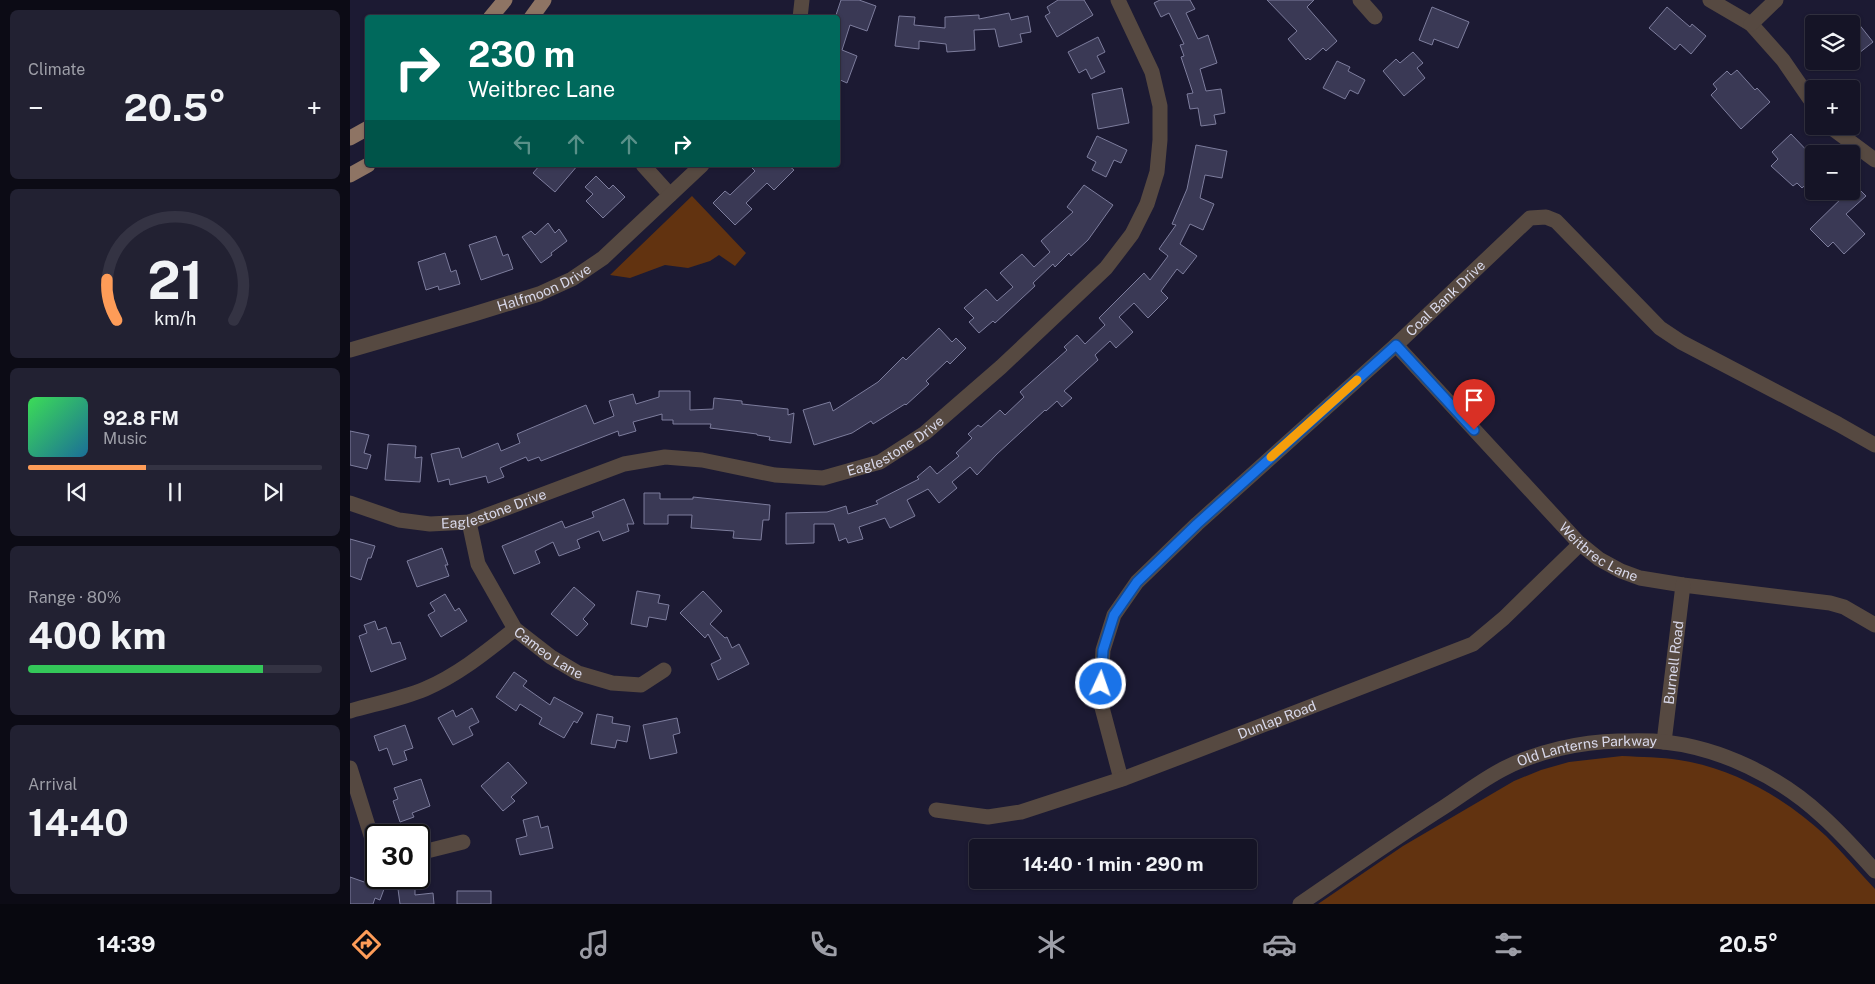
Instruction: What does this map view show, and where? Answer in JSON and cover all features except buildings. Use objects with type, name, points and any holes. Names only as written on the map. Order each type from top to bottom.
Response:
[{"type":"main road","points":[[492,15],[505,0]]},
{"type":"main road","points":[[534,15],[544,0]]},
{"type":"main road","points":[[350,138],[365,130]]},
{"type":"main road","points":[[350,176],[365,167]]},
{"type":"street","points":[[800,15],[802,0]]},
{"type":"street","name":"Eaglestone Drive","points":[[350,503],[399,520],[430,524],[469,522],[624,464],[665,457],[702,460],[775,475],[823,478],[880,462],[925,433],[1001,367],[1106,268],[1132,234],[1147,204],[1157,172],[1160,140],[1160,106],[1152,72],[1118,0]]},
{"type":"street","points":[[1360,0],[1375,17]]},
{"type":"street","points":[[1710,0],[1750,24],[1783,60],[1805,92]]},
{"type":"street","points":[[1750,24],[1776,0]]},
{"type":"street","points":[[1841,135],[1875,160]]},
{"type":"street","points":[[645,167],[670,195]]},
{"type":"street","name":"Halfmoon Drive","points":[[350,350],[529,297],[572,279],[602,258],[700,167]]},
{"type":"street","name":"Coal Bank Drive","points":[[1121,779],[1100,700],[1103,650],[1114,615],[1137,582],[1197,524],[1396,345],[1530,218],[1546,216],[1556,221],[1660,328],[1681,342],[1838,424],[1875,446]]},
{"type":"street","name":"Weitbrec Lane","points":[[1396,345],[1580,544],[1599,559],[1621,571],[1640,578],[1830,603],[1844,607],[1875,625]]},
{"type":"street","name":"Cameo Lane","points":[[469,522],[478,564],[515,629],[551,657],[578,673],[612,683],[641,685],[664,670]]},
{"type":"street","name":"Dunlap Road","points":[[936,810],[988,817],[1021,812],[1121,779],[1379,682],[1473,644],[1504,618],[1580,544]]},
{"type":"street","name":"Burnell Road","points":[[1664,742],[1683,585]]},
{"type":"street","points":[[350,711],[422,690],[447,679],[477,660],[515,629]]},
{"type":"street","name":"Old Lanterns Parkway","points":[[1300,904],[1388,842],[1476,785],[1506,768],[1532,757],[1573,746],[1607,742],[1664,742],[1695,747],[1720,755],[1766,775],[1822,816],[1875,871]]},
{"type":"street","points":[[350,768],[367,824]]},
{"type":"street","points":[[430,850],[463,842]]},
{"type":"shaded area","points":[[692,196],[746,253],[735,266],[719,255],[710,261],[688,268],[665,265],[630,278],[610,275]]},
{"type":"shaded area","points":[[1622,756],[1665,758],[1699,764],[1720,770],[1758,787],[1810,822],[1839,849],[1875,889],[1875,904],[1318,904],[1403,846],[1514,781],[1541,770],[1569,762]]},
{"type":"slow traffic","points":[[1271,457],[1357,380]]},
{"type":"route","points":[[1101,684],[1103,650],[1114,615],[1137,582],[1197,524],[1396,345],[1474,430]]}]
